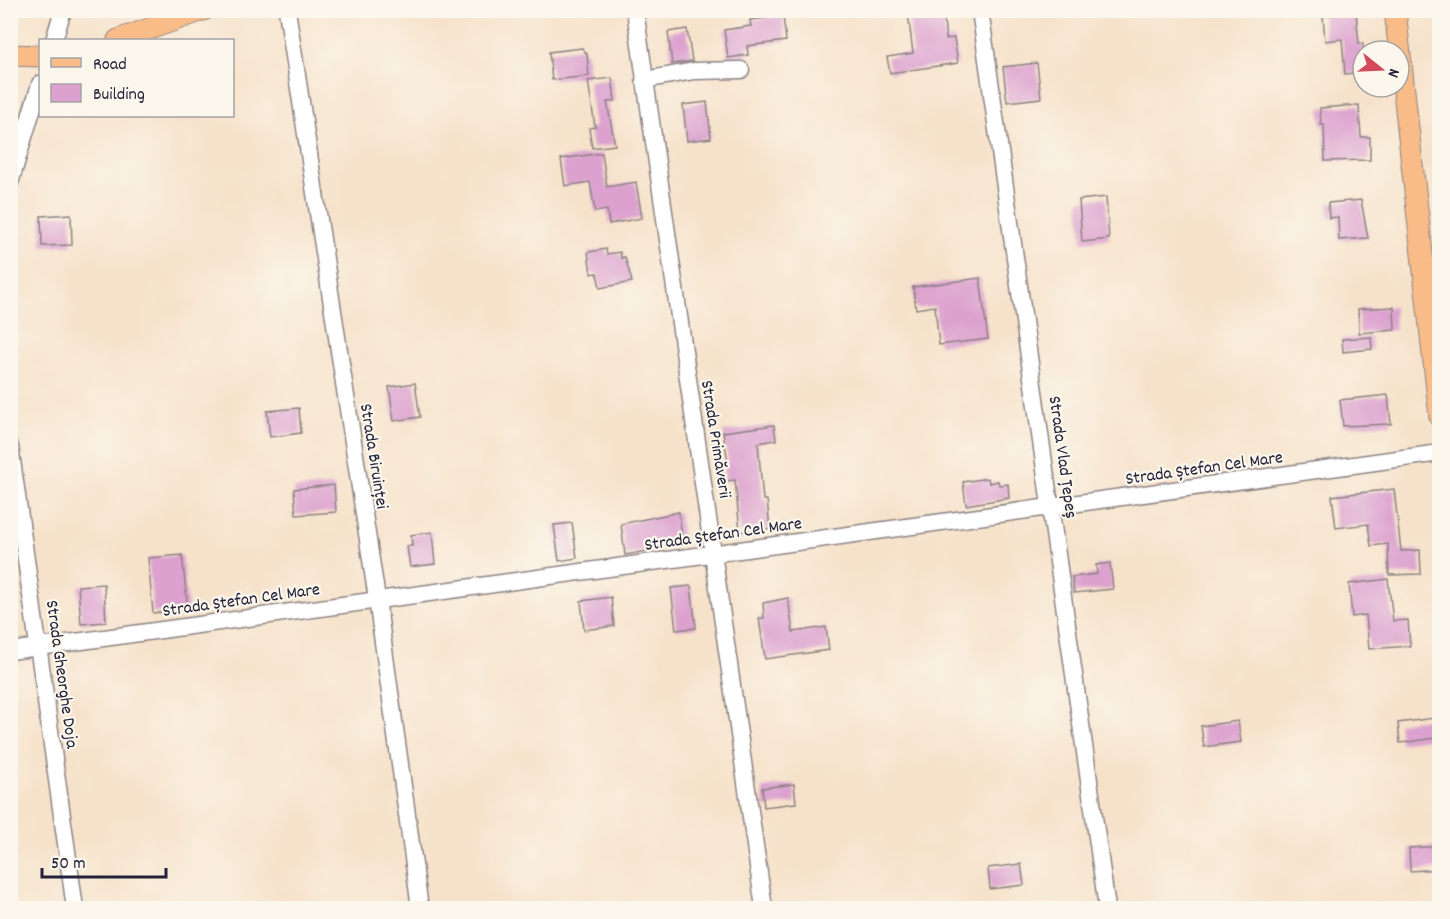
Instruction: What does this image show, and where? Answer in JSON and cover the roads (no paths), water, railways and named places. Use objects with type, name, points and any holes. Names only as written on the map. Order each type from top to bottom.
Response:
[{"type":"main road","points":[[121,39],[202,10]]},
{"type":"main road","points":[[1395,10],[1440,417]]},
{"type":"main road","points":[[10,55],[39,56]]},
{"type":"street","points":[[54,39],[63,10]]},
{"type":"street","name":"Strada Biruinței","points":[[287,10],[376,599],[420,909]]},
{"type":"street","name":"Strada Primăverii","points":[[635,10],[715,554],[728,665],[764,909]]},
{"type":"street","name":"Strada Vlad Țepeș","points":[[980,10],[1107,909]]},
{"type":"street","points":[[644,80],[694,71],[741,70]]},
{"type":"street","points":[[10,183],[39,87]]},
{"type":"street","name":"Strada Gheorghe Doja","points":[[10,446],[75,909]]},
{"type":"street","name":"Strada Ștefan Cel Mare","points":[[10,651],[1440,453]]}]
